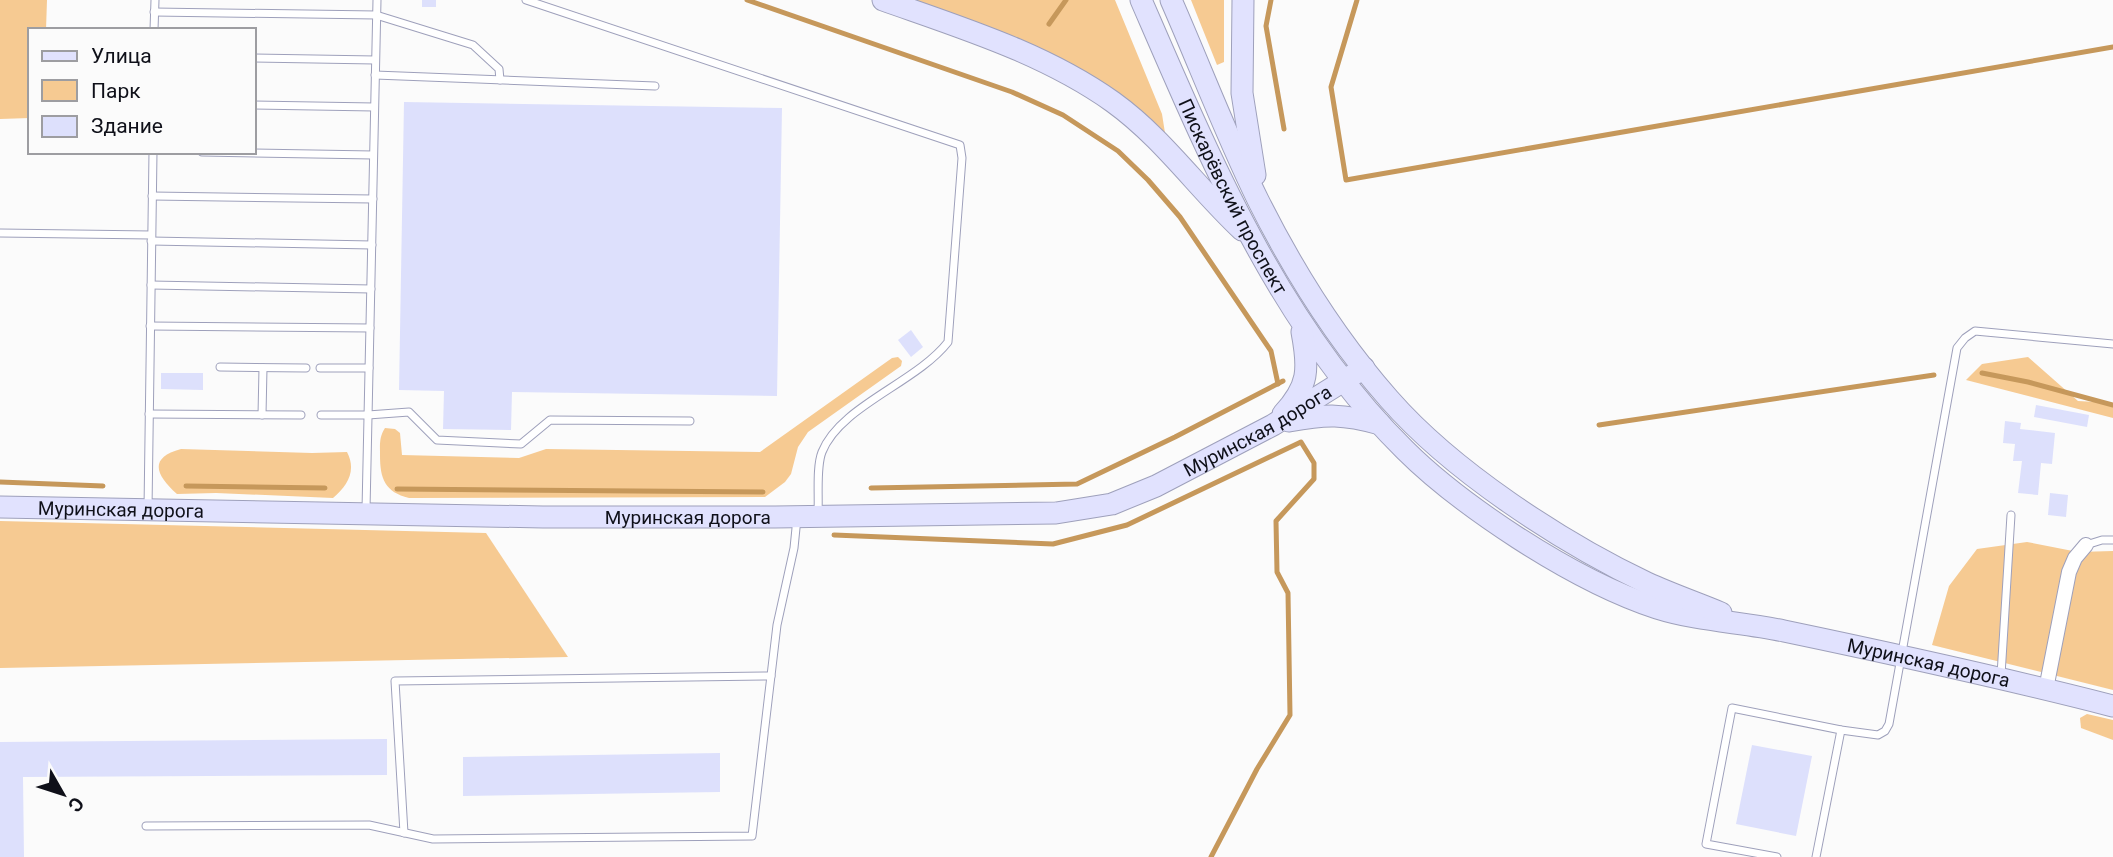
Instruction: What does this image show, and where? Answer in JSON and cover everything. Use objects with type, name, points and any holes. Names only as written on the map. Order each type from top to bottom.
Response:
[{"type":"street","points":[[883,0],[994,40],[1062,69],[1114,103],[1164,145],[1214,204],[1254,242]]},
{"type":"street","name":"Пискарёвский проспект","points":[[1141,0],[1205,148],[1254,242],[1300,320],[1344,383]]},
{"type":"street","name":"Пискарёвский проспект","points":[[1171,0],[1257,198],[1304,282],[1364,368]]},
{"type":"street","points":[[1243,0],[1242,93],[1255,166],[1257,198]]},
{"type":"street","points":[[1273,425],[1295,402],[1305,383],[1308,360],[1300,320]]},
{"type":"street","name":"Муринская дорога","points":[[0,508],[366,515],[808,517],[1056,513],[1112,504],[1156,486],[1273,425],[1364,368],[1421,432],[1504,498],[1554,531],[1648,583],[1745,623]]},
{"type":"street","name":"Муринская дорога","points":[[1344,383],[1406,452],[1469,505],[1550,558],[1619,593],[1688,616],[1745,623],[1902,656],[2113,706]]},
{"type":"street","points":[[1273,425],[1322,415],[1350,416],[1380,424]]},
{"type":"street","points":[[2046,689],[2069,572],[2075,558],[2086,545]]},
{"type":"lane","points":[[154,28],[155,0]]},
{"type":"lane","points":[[366,515],[377,0]]},
{"type":"lane","points":[[146,825],[369,825],[433,839],[752,836],[777,625],[794,548],[808,517],[821,455],[830,436],[846,420],[927,363],[948,342],[962,158],[960,145],[526,0]]},
{"type":"lane","points":[[155,12],[376,15],[473,45],[499,69],[500,80]]},
{"type":"lane","points":[[256,58],[375,60]]},
{"type":"lane","points":[[375,75],[655,86]]},
{"type":"lane","points":[[256,105],[374,107]]},
{"type":"lane","points":[[256,153],[373,155]]},
{"type":"lane","points":[[148,509],[153,154]]},
{"type":"lane","points":[[152,196],[373,199]]},
{"type":"lane","points":[[0,233],[372,245]]},
{"type":"lane","points":[[151,285],[371,289]]},
{"type":"lane","points":[[150,327],[370,328]]},
{"type":"lane","points":[[1777,857],[1706,844],[1732,708],[1841,730],[1878,735],[1885,731],[1889,723],[1902,656],[1957,348],[1975,331],[2113,344]]},
{"type":"lane","points":[[220,368],[306,368]]},
{"type":"lane","points":[[262,415],[263,368]]},
{"type":"lane","points":[[320,368],[369,368]]},
{"type":"lane","points":[[321,415],[409,412],[438,440],[521,444],[550,420],[690,421]]},
{"type":"lane","points":[[149,414],[301,415]]},
{"type":"lane","points":[[2001,679],[2011,515]]},
{"type":"lane","points":[[2086,545],[2113,540]]},
{"type":"lane","points":[[404,833],[395,681],[771,676]]},
{"type":"lane","points":[[1816,857],[1841,730]]},
{"type":"green space","points":[[0,0],[47,0],[46,28],[28,28],[28,118],[0,119]]},
{"type":"green space","points":[[907,0],[1115,0],[1162,114],[1165,133],[1078,68]]},
{"type":"green space","points":[[1191,0],[1224,0],[1224,62],[1217,65]]},
{"type":"green space","points":[[898,357],[902,361],[901,366],[808,432],[798,447],[791,474],[765,497],[409,498],[389,488],[381,471],[380,441],[385,428],[395,429],[400,433],[402,455],[519,458],[546,449],[760,452],[892,358]]},
{"type":"green space","points":[[2028,357],[2078,401],[2113,403],[2113,418],[1966,380],[1982,364]]},
{"type":"green space","points":[[181,449],[347,452],[351,472],[346,483],[333,498],[177,494],[164,480],[159,468],[164,457]]},
{"type":"green space","points":[[0,521],[486,533],[568,657],[0,668]]},
{"type":"green space","points":[[2027,542],[2078,552],[2113,551],[2113,690],[1932,645],[1949,586],[1977,549]]},
{"type":"green space","points":[[2087,714],[2113,720],[2113,740],[2081,728],[2080,718]]},
{"type":"building","points":[[422,0],[436,0],[436,7],[422,7]]},
{"type":"building","points":[[404,102],[782,108],[777,396],[512,392],[511,430],[443,429],[444,391],[399,390]]},
{"type":"building","points":[[911,330],[923,347],[911,357],[898,340]]},
{"type":"building","points":[[161,373],[203,373],[203,390],[161,389]]},
{"type":"building","points":[[2036,405],[2089,415],[2087,427],[2034,417]]},
{"type":"building","points":[[2005,421],[2021,423],[2020,429],[2055,433],[2052,464],[2041,463],[2038,495],[2018,493],[2022,461],[2013,461],[2015,444],[2003,443]]},
{"type":"building","points":[[2050,493],[2068,495],[2066,517],[2048,515]]},
{"type":"building","points":[[387,739],[387,775],[23,777],[24,857],[0,857],[0,742]]},
{"type":"building","points":[[1752,745],[1812,756],[1796,836],[1736,824]]},
{"type":"building","points":[[720,753],[720,792],[463,796],[463,757]]},
{"type":"waterway","points":[[747,0],[1012,92],[1063,115],[1118,151],[1180,217],[1271,351],[1278,384]]},
{"type":"waterway","points":[[1049,24],[1066,0]]},
{"type":"waterway","points":[[1271,0],[1266,26],[1284,129]]},
{"type":"waterway","points":[[1357,0],[1331,87],[1346,180],[2113,47]]},
{"type":"waterway","points":[[1982,373],[2028,382],[2113,405]]},
{"type":"waterway","points":[[1599,425],[1934,375]]},
{"type":"waterway","points":[[871,488],[1077,484],[1283,381]]},
{"type":"waterway","points":[[834,535],[1053,544],[1127,525],[1301,442],[1314,463],[1314,479],[1276,521],[1277,572],[1288,593],[1290,715],[1257,769],[1211,857]]},
{"type":"waterway","points":[[0,482],[103,486]]},
{"type":"waterway","points":[[186,486],[325,488]]},
{"type":"waterway","points":[[397,489],[763,492]]}]
